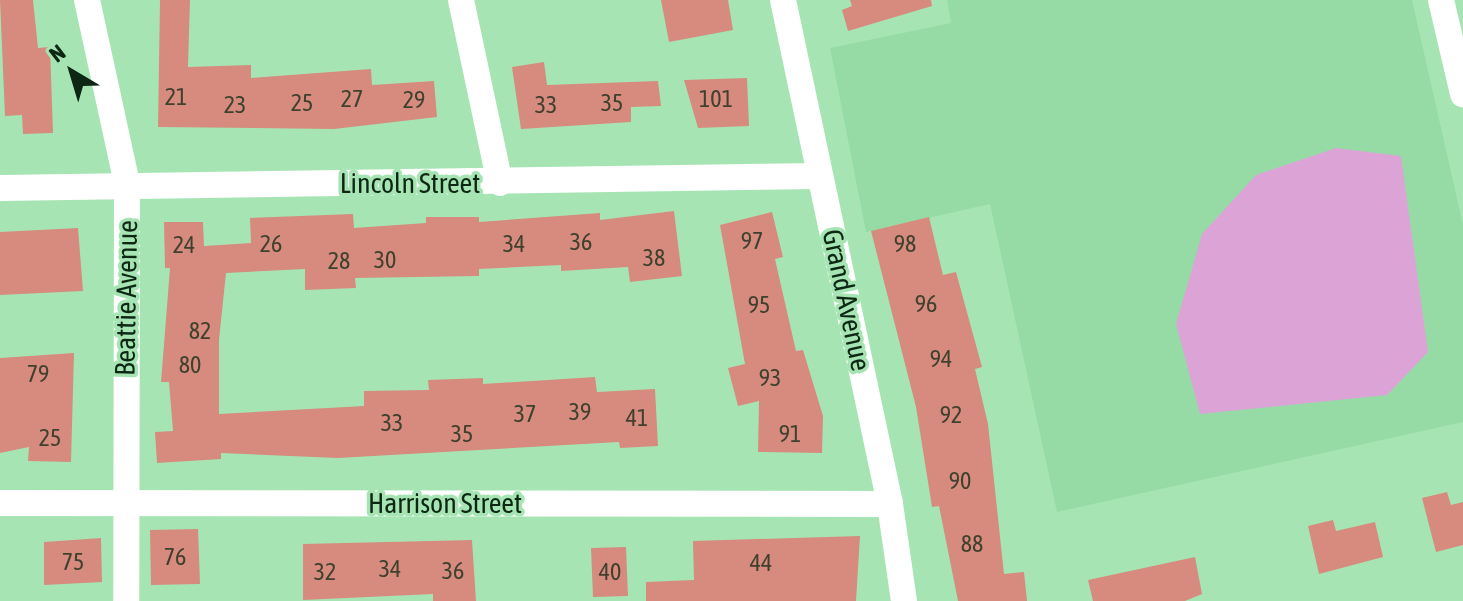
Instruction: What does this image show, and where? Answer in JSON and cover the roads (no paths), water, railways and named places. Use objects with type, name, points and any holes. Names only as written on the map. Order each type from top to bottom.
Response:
[{"type":"street","name":"Beattie Avenue","points":[[87,0],[127,183],[126,601]]},
{"type":"street","points":[[461,0],[500,183]]},
{"type":"street","name":"Grand Avenue","points":[[783,0],[890,504],[904,601]]},
{"type":"street","points":[[1441,0],[1463,94]]},
{"type":"street","name":"Lincoln Street","points":[[0,188],[127,183],[500,183],[820,176]]},
{"type":"street","name":"Harrison Street","points":[[0,503],[890,504]]}]
